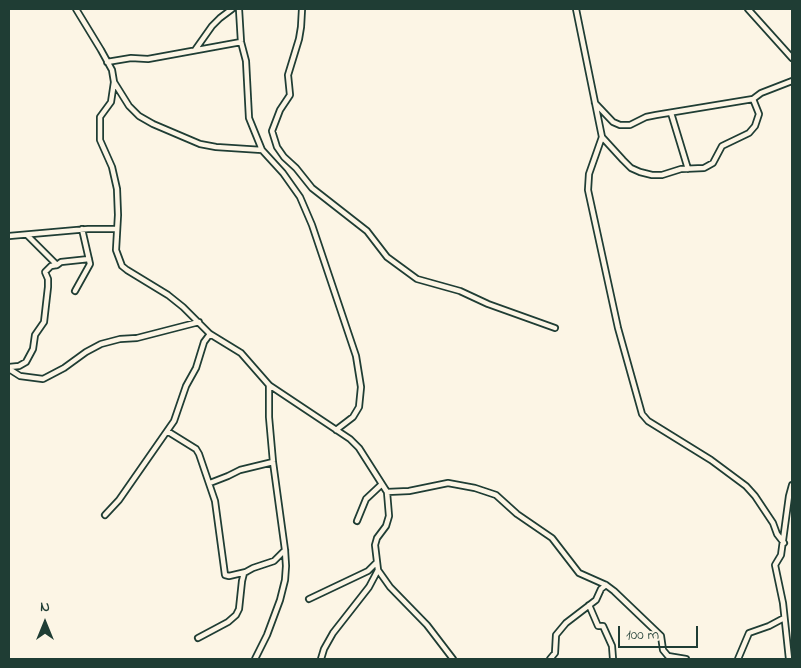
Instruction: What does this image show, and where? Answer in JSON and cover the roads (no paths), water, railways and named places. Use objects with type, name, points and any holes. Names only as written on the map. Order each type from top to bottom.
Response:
[{"type":"street","points":[[76,9],[107,62],[114,82],[129,106],[139,116],[200,144],[262,150]]},
{"type":"street","points":[[195,50],[212,26],[232,9]]},
{"type":"street","points":[[238,9],[241,42],[246,61],[249,118],[262,150],[283,173],[300,197],[322,249],[337,301],[355,351],[360,378],[361,393],[359,407],[353,417],[336,430]]},
{"type":"street","points":[[302,9],[299,38],[288,75],[290,95],[280,110],[272,131],[277,148],[284,157],[296,168],[312,188],[367,231],[387,257],[417,279],[460,291],[488,304],[555,328]]},
{"type":"street","points":[[576,9],[602,137],[631,168],[652,175],[662,175],[710,166],[722,146],[749,133],[755,126],[759,114],[753,99]]},
{"type":"street","points":[[748,9],[792,58]]},
{"type":"street","points":[[107,62],[131,58],[148,59],[241,42]]},
{"type":"street","points":[[595,103],[613,122],[620,125],[630,125],[646,117],[753,99],[761,93],[792,81]]},
{"type":"street","points":[[114,82],[111,102],[100,117],[100,140],[112,166],[117,189],[116,250],[122,266],[168,295],[210,334],[241,353],[269,385],[356,445],[387,492],[389,516],[386,526],[376,541],[376,563],[378,570],[390,588],[427,625],[453,659]]},
{"type":"street","points":[[671,113],[688,169]]},
{"type":"street","points":[[602,137],[589,174],[588,190],[618,328],[642,414],[648,421],[711,460],[746,486],[755,496],[784,543]]},
{"type":"street","points":[[9,236],[82,229],[117,229]]},
{"type":"street","points":[[75,291],[90,264],[82,229]]},
{"type":"street","points":[[27,235],[57,265]]},
{"type":"street","points":[[9,368],[25,364],[33,349],[36,336],[44,322],[48,287],[48,279],[45,272],[51,266],[61,262],[89,259]]},
{"type":"street","points":[[9,368],[20,376],[43,379],[101,344],[120,339],[137,338],[199,322]]},
{"type":"street","points":[[105,515],[119,500],[174,421],[186,386],[196,368],[204,342],[210,334]]},
{"type":"street","points":[[255,659],[268,635],[283,589],[286,566],[286,550],[273,462],[269,417],[269,385]]},
{"type":"street","points":[[167,431],[198,452],[215,500],[225,574],[229,576],[246,572],[274,561],[286,550]]},
{"type":"street","points":[[210,483],[240,470],[273,462]]},
{"type":"street","points":[[357,521],[366,499],[382,484]]},
{"type":"street","points":[[387,492],[409,492],[448,484],[492,493],[552,538],[579,573],[606,585],[661,636],[663,650],[668,656],[686,659]]},
{"type":"street","points":[[789,659],[780,583],[775,566],[782,555],[792,485]]},
{"type":"street","points":[[309,599],[368,571],[376,563]]},
{"type":"street","points":[[321,659],[333,633],[370,587],[378,570]]},
{"type":"street","points":[[198,638],[228,622],[236,615],[239,610],[242,577],[246,572]]},
{"type":"street","points":[[550,659],[555,653],[556,635],[566,623],[596,600],[601,589],[606,585]]},
{"type":"street","points":[[590,605],[598,626],[603,626],[612,646],[613,659]]},
{"type":"street","points":[[738,659],[749,633],[784,618]]}]
